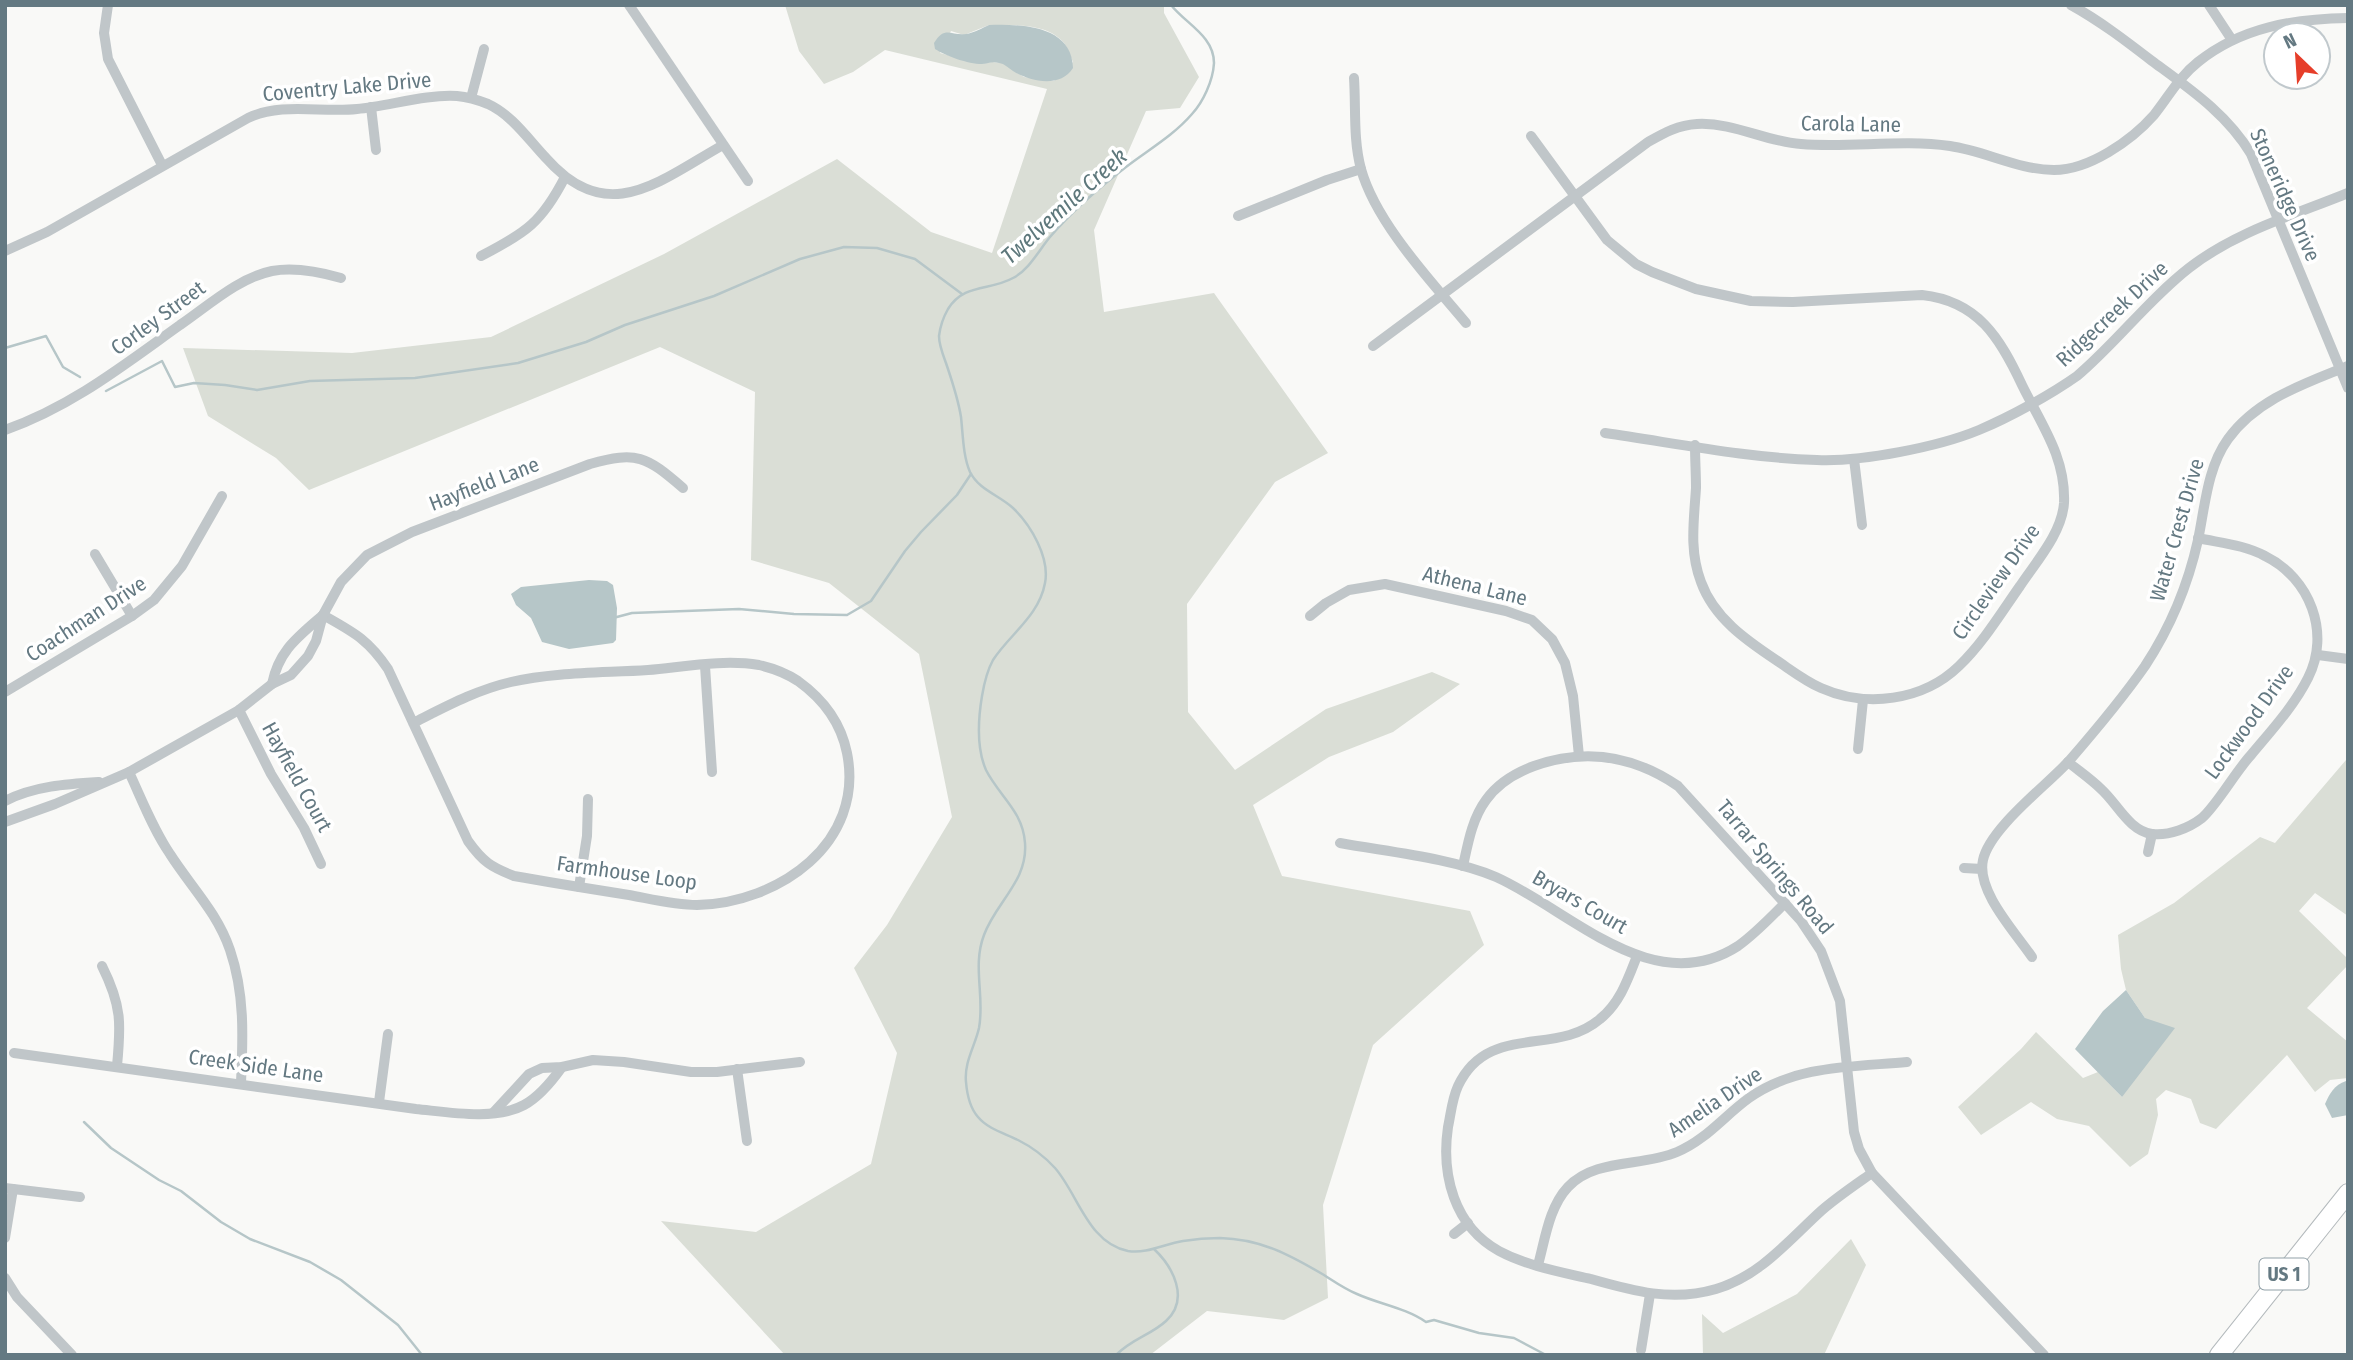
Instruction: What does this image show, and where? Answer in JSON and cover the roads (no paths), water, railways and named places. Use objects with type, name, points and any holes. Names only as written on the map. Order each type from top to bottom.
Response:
[{"type":"main road","name":"US 1","points":[[2223,1354],[2348,1193]]},
{"type":"street","points":[[108,5],[104,33],[108,59],[162,166]]},
{"type":"street","points":[[629,5],[748,181]]},
{"type":"street","name":"Stoneridge Drive","points":[[2071,5],[2110,29],[2213,107],[2240,136],[2344,367],[2348,388]]},
{"type":"street","points":[[2209,5],[2232,40]]},
{"type":"street","name":"Carola Lane","points":[[1373,346],[1573,197],[1659,136],[1678,127],[1696,124],[1727,126],[1798,144],[1946,145],[2030,167],[2054,170],[2079,165],[2113,148],[2141,129],[2178,80],[2199,61],[2232,40],[2282,23],[2320,18],[2348,18]]},
{"type":"street","points":[[471,98],[484,49]]},
{"type":"street","points":[[1354,78],[1355,131],[1361,169],[1370,193],[1387,223],[1466,323]]},
{"type":"street","name":"Coventry Lake Drive","points":[[5,251],[47,232],[248,118],[265,111],[355,110],[447,96],[471,98],[505,114],[565,177],[582,187],[602,193],[630,194],[649,188],[723,145]]},
{"type":"street","points":[[371,107],[376,150]]},
{"type":"street","name":"Circleview Drive","points":[[1531,136],[1607,240],[1636,264],[1696,289],[1723,297],[1772,302],[1922,295],[1949,300],[1966,309],[1995,335],[2006,350],[2053,444],[2062,468],[2063,511],[2044,550],[1991,628],[1958,668],[1913,693],[1879,700],[1863,700],[1834,693],[1810,683],[1733,629],[1714,606],[1699,579],[1693,545],[1695,445]]},
{"type":"street","points":[[1238,216],[1361,169]]},
{"type":"street","points":[[481,256],[516,238],[531,226],[550,205],[565,177]]},
{"type":"street","name":"Ridgecreek Drive","points":[[1605,433],[1796,459],[1854,459],[1947,440],[1976,431],[2063,386],[2090,365],[2188,269],[2224,245],[2348,193]]},
{"type":"street","name":"Corley Street","points":[[5,430],[81,395],[219,297],[257,275],[274,270],[300,270],[341,278]]},
{"type":"street","name":"Water Crest Drive","points":[[1982,869],[1987,850],[2006,825],[2068,762],[2134,681],[2154,652],[2180,600],[2198,538],[2211,477],[2219,455],[2234,432],[2260,407],[2274,398],[2344,367]]},
{"type":"street","name":"Hayfield Lane","points":[[5,822],[129,772],[239,709],[272,684],[291,675],[308,656],[316,641],[323,615],[341,582],[367,555],[412,532],[615,457],[631,456],[659,467],[682,488]]},
{"type":"street","points":[[1854,459],[1861,525]]},
{"type":"street","name":"Coachman Drive","points":[[5,692],[132,616],[167,587],[222,496]]},
{"type":"street","name":"Lockwood Drive","points":[[2152,834],[2181,830],[2205,816],[2289,707],[2309,677],[2318,654],[2313,611],[2305,594],[2288,571],[2257,552],[2198,538]]},
{"type":"street","points":[[95,554],[132,616]]},
{"type":"street","name":"Athena Lane","points":[[1310,616],[1349,590],[1385,584],[1506,611],[1532,620],[1552,639],[1565,663],[1573,696],[1579,756]]},
{"type":"street","name":"Hayfield Lane","points":[[272,684],[276,665],[291,643],[323,615]]},
{"type":"street","name":"Farmhouse Loop","points":[[323,615],[358,635],[374,649],[388,669],[413,723],[468,841],[492,867],[514,876],[698,905],[776,887],[801,869],[830,839],[845,810],[849,789],[850,769],[844,739],[822,702],[798,681],[779,671],[748,664],[512,681],[477,692],[413,723]]},
{"type":"street","points":[[2318,654],[2348,659]]},
{"type":"street","points":[[705,666],[712,772]]},
{"type":"street","points":[[1858,749],[1863,700]]},
{"type":"street","name":"Hayfield Court","points":[[239,709],[271,774],[304,828],[321,864]]},
{"type":"street","name":"Tarrar Springs Road","points":[[1463,866],[1477,816],[1486,799],[1499,785],[1524,770],[1550,761],[1579,756],[1618,759],[1653,771],[1678,786],[1785,903],[1811,935],[1828,967],[1840,1001],[1854,1132],[1859,1149],[1872,1173],[2044,1355]]},
{"type":"street","points":[[2068,762],[2100,788],[2124,816],[2138,828],[2152,834],[2148,852]]},
{"type":"street","points":[[129,772],[161,840],[212,911],[230,948],[243,1010],[240,1083]]},
{"type":"street","name":"Hayfield Lane","points":[[5,801],[21,793],[54,786],[109,781]]},
{"type":"street","points":[[579,887],[587,836],[588,799]]},
{"type":"street","name":"Bryars Court","points":[[1340,843],[1463,866],[1513,886],[1637,956],[1660,962],[1704,960],[1721,954],[1752,935],[1785,903]]},
{"type":"street","points":[[1964,868],[1982,869],[1994,902],[2032,957]]},
{"type":"street","points":[[1637,956],[1619,998],[1594,1024],[1570,1036],[1501,1046],[1478,1060],[1461,1081],[1452,1106],[1446,1165],[1448,1182],[1468,1223],[1500,1251],[1538,1265],[1650,1294],[1677,1296],[1730,1284],[1747,1276],[1776,1255],[1834,1199],[1872,1173]]},
{"type":"street","points":[[102,966],[114,989],[119,1010],[117,1066]]},
{"type":"street","points":[[379,1102],[388,1034]]},
{"type":"street","name":"Creek Side Lane","points":[[14,1053],[470,1114],[524,1105],[549,1084],[562,1067]]},
{"type":"street","points":[[494,1112],[528,1074],[542,1068],[562,1067],[593,1060],[691,1072],[800,1062]]},
{"type":"street","name":"Amelia Drive","points":[[1538,1265],[1557,1201],[1582,1175],[1598,1168],[1652,1160],[1678,1152],[1702,1139],[1736,1108],[1766,1088],[1799,1074],[1907,1062]]},
{"type":"street","points":[[737,1069],[747,1141]]},
{"type":"street","points":[[5,1238],[9,1188],[80,1197]]},
{"type":"street","points":[[1454,1234],[1468,1223]]},
{"type":"street","points":[[5,1278],[17,1297],[72,1355]]},
{"type":"street","points":[[1641,1350],[1650,1294]]},
{"type":"waterway","name":"Twelvemile Creek","points":[[1171,5],[1198,31],[1213,54],[1212,77],[1196,109],[1177,129],[1096,191],[1059,227],[1019,274],[1004,282],[962,295],[954,301],[942,322],[940,346],[958,403],[970,472],[984,488],[1008,503],[1026,523],[1038,542],[1046,573],[1042,595],[1037,605],[991,664],[981,705],[979,733],[983,761],[991,779],[1020,822],[1025,857],[1017,880],[989,923],[981,947],[979,1028],[966,1075],[969,1101],[986,1125],[1018,1140],[1051,1164],[1093,1228],[1114,1246],[1135,1252],[1202,1239],[1249,1241],[1287,1255],[1365,1298],[1410,1313],[1426,1322],[1434,1320],[1479,1333],[1514,1338],[1546,1355]]},
{"type":"waterway","points":[[106,391],[162,361],[175,387],[194,383],[257,390],[310,381],[415,378],[518,363],[586,342],[625,325],[714,296],[800,259],[844,247],[877,248],[915,259],[962,294]]},
{"type":"waterway","points":[[5,348],[46,336],[63,367],[80,377]]},
{"type":"waterway","points":[[613,618],[632,613],[739,609],[847,615],[871,601],[905,551],[957,495],[971,474]]},
{"type":"waterway","points":[[84,1122],[111,1148],[159,1180],[181,1191],[221,1222],[250,1239],[310,1262],[341,1280],[398,1325],[422,1355]]},
{"type":"waterway","name":"Twelvemile Creek","points":[[1116,1355],[1166,1321],[1177,1303],[1178,1293],[1172,1274],[1154,1249]]}]
